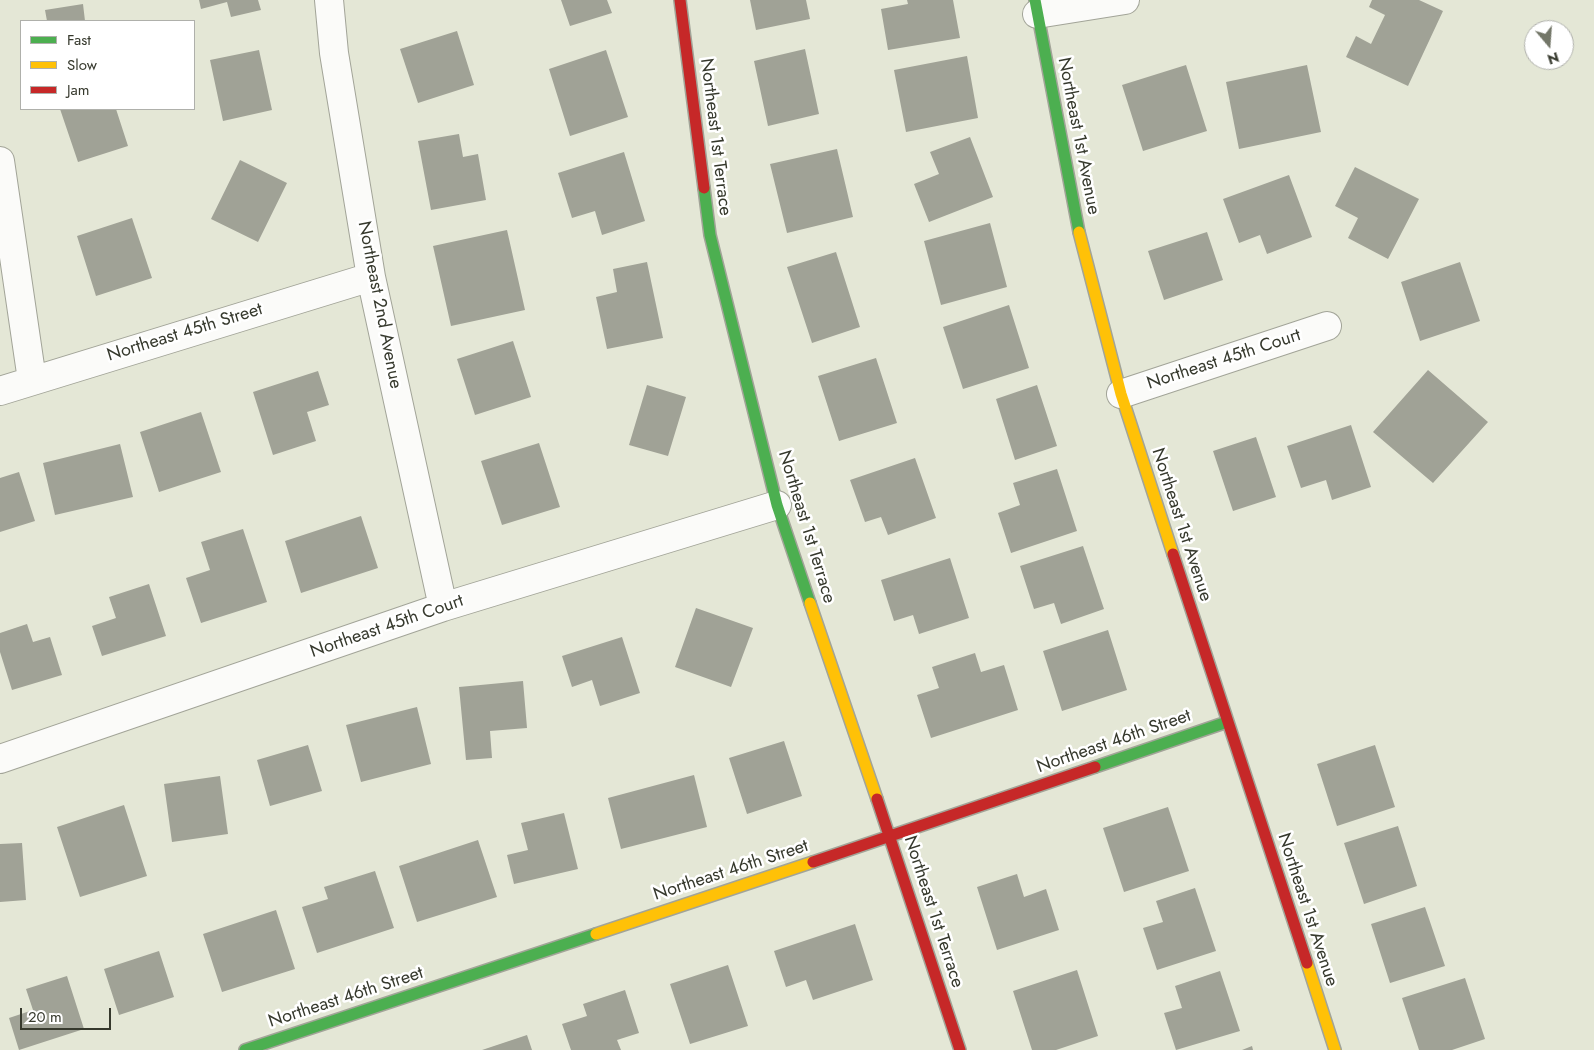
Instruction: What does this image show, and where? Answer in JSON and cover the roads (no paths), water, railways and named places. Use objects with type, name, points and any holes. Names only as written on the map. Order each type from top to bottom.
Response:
[{"type":"street","name":"Northeast 2nd Avenue","points":[[329,0],[334,54],[371,277],[444,607]]},
{"type":"street","name":"Northeast 1st Terrace","points":[[680,0],[710,235],[777,505],[960,1050]]},
{"type":"street","points":[[1036,7],[1124,0]]},
{"type":"street","name":"Northeast 1st Avenue","points":[[1036,7],[1080,239],[1120,394],[1335,1050]]},
{"type":"street","points":[[0,160],[32,380]]},
{"type":"street","name":"Northeast 45th Street","points":[[0,391],[371,277]]},
{"type":"street","name":"Northeast 45th Court","points":[[1120,394],[1327,326]]},
{"type":"street","name":"Northeast 45th Court","points":[[0,759],[444,607],[777,505]]},
{"type":"street","name":"Northeast 46th Street","points":[[245,1050],[890,837],[1227,722]]}]
